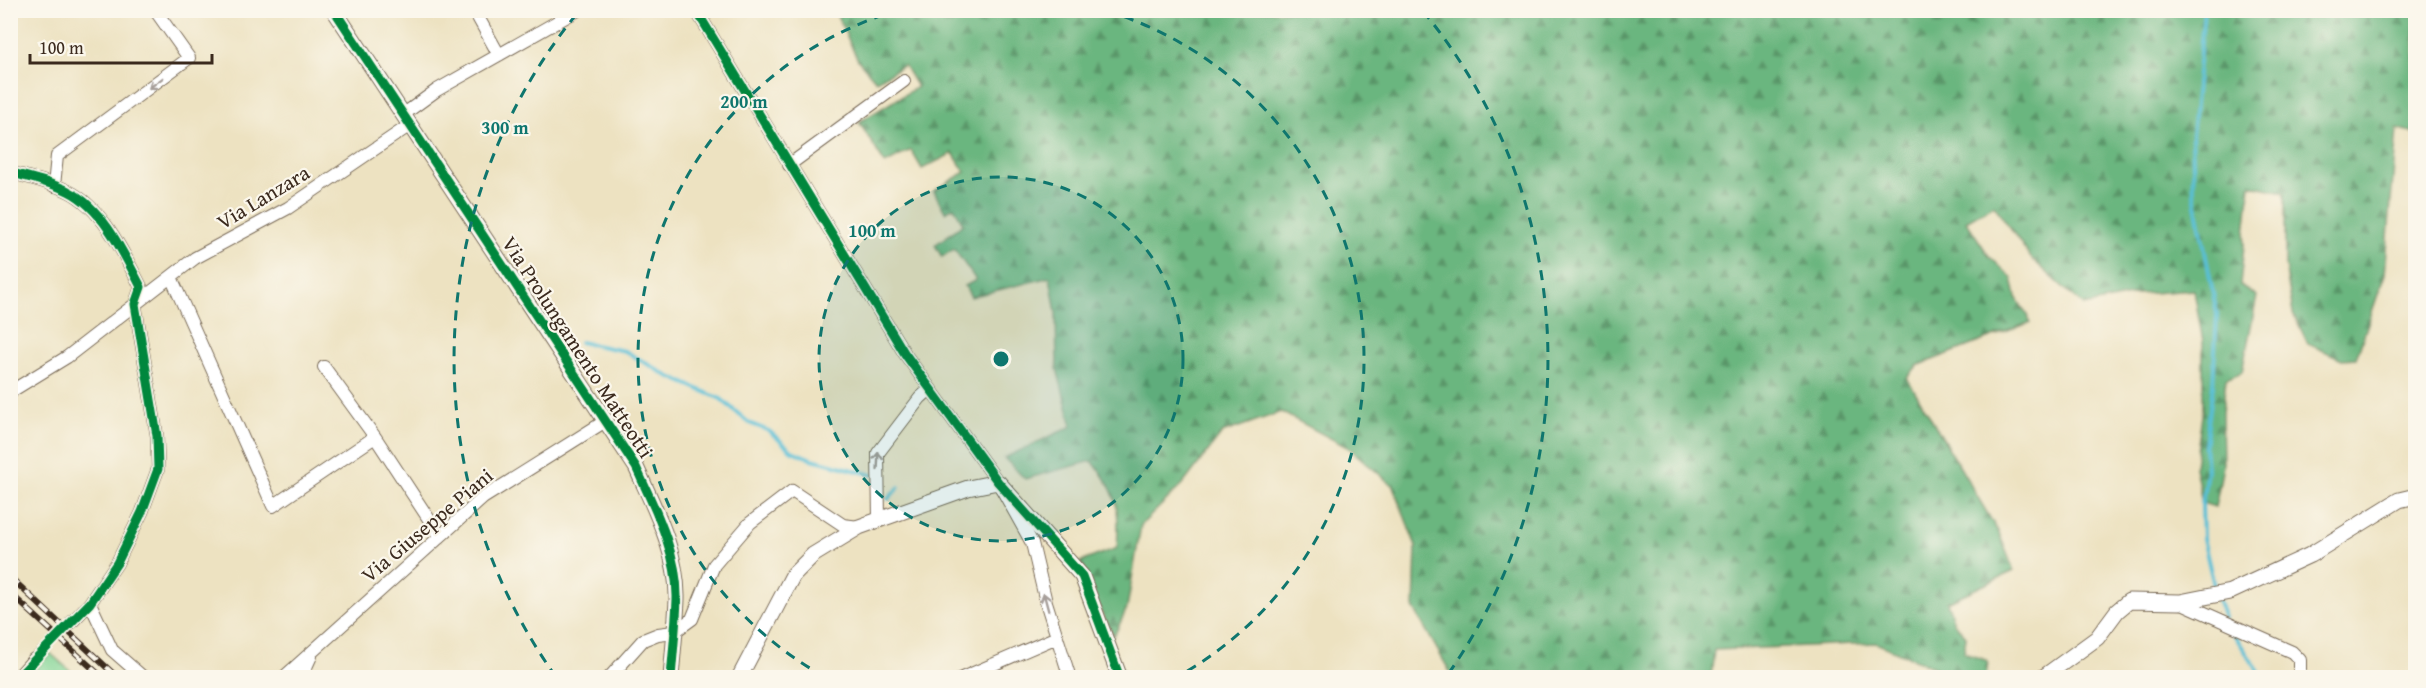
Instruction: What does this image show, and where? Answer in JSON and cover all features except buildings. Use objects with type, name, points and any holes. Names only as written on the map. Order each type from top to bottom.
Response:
[{"type":"street","points":[[54,186],[57,156],[189,58],[155,10]]},
{"type":"street","name":"Via Prolungamento Matteotti","points":[[334,10],[636,467],[659,518],[673,570],[677,597],[672,678]]},
{"type":"street","points":[[474,10],[499,55]]},
{"type":"street","name":"Via Lanzara","points":[[10,392],[67,357],[195,258],[288,208],[407,119],[437,90],[579,10]]},
{"type":"street","points":[[712,10],[698,14],[904,354],[998,482],[1082,576],[1120,678]]},
{"type":"street","points":[[789,165],[904,81]]},
{"type":"street","points":[[10,172],[69,191],[94,210],[126,256],[141,287],[135,304],[157,436],[158,470],[142,512],[117,563],[90,603],[71,623]]},
{"type":"street","points":[[171,277],[273,506],[375,437]]},
{"type":"street","points":[[324,367],[375,437],[440,536]]},
{"type":"street","points":[[879,520],[878,453],[920,398],[930,389]]},
{"type":"street","name":"Via Giuseppe Piani","points":[[283,678],[483,498],[607,420]]},
{"type":"street","points":[[739,678],[793,575],[813,555],[859,527],[968,488],[998,482]]},
{"type":"street","points":[[998,482],[1032,543],[1070,678]]},
{"type":"street","points":[[609,678],[643,640],[658,634],[674,632],[692,619],[714,565],[750,523],[792,491],[843,525],[859,527]]},
{"type":"street","points":[[2042,678],[2097,638],[2117,611],[2129,601],[2180,602],[2216,595],[2310,555],[2399,500],[2415,496]]},
{"type":"street","points":[[2180,602],[2292,652],[2300,660],[2300,678]]},
{"type":"street","points":[[90,603],[112,650],[144,678]]},
{"type":"street","points":[[962,678],[1057,637]]},
{"type":"street","points":[[302,678],[313,652]]},
{"type":"street","points":[[17,678],[34,659]]},
{"type":"green space","points":[[835,11],[2415,11],[2415,134],[2397,129],[2385,274],[2356,358],[2342,359],[2308,344],[2293,313],[2285,266],[2285,192],[2250,185],[2240,285],[2257,296],[2242,372],[2226,379],[2222,412],[2223,466],[2215,507],[2202,503],[2195,466],[2203,408],[2203,342],[2194,290],[2138,294],[2084,306],[2031,258],[1994,205],[1966,221],[1989,256],[2012,278],[2016,297],[2031,322],[1917,366],[1907,378],[1999,533],[2014,571],[1947,602],[1954,623],[1966,636],[1964,652],[1988,661],[1986,677],[1951,677],[1950,674],[1876,643],[1714,650],[1711,677],[1453,677],[1414,609],[1416,546],[1393,486],[1349,448],[1281,412],[1222,433],[1183,484],[1141,525],[1127,608],[1114,636],[1095,601],[1080,562],[1117,548],[1118,522],[1115,501],[1101,472],[1092,461],[1025,479],[1004,458],[1072,426],[1057,369],[1056,313],[1050,277],[971,297],[965,286],[976,280],[954,249],[942,257],[935,245],[963,224],[954,207],[945,212],[934,191],[965,172],[953,153],[922,169],[911,150],[885,164],[859,122],[917,87],[904,65],[876,81],[858,60]]},
{"type":"green space","points":[[50,653],[77,677],[28,677]]},
{"type":"waterway","points":[[2204,10],[2192,136],[2194,194],[2217,314],[2213,386],[2205,446],[2207,470],[2202,504],[2203,538],[2215,590]]},
{"type":"waterway","points":[[580,342],[625,351],[668,376],[721,399],[749,423],[769,431],[792,451],[812,459],[873,475]]},
{"type":"waterway","points":[[888,499],[899,487]]},
{"type":"waterway","points":[[2217,597],[2225,618]]},
{"type":"waterway","points":[[2231,630],[2263,678]]},
{"type":"tunnel","points":[[34,659],[71,623]]},
{"type":"railway","points":[[10,577],[118,678]]},
{"type":"railway","points":[[10,593],[103,678]]},
{"type":"cycle path","points":[[334,10],[636,467],[664,531],[674,565],[677,599],[671,678]]},
{"type":"cycle path","points":[[696,10],[905,354],[998,482],[1082,576],[1120,678]]},
{"type":"cycle path","points":[[10,172],[68,191],[92,209],[111,233],[141,287],[135,304],[157,436],[158,469],[142,512],[117,563],[90,603],[17,678]]}]
